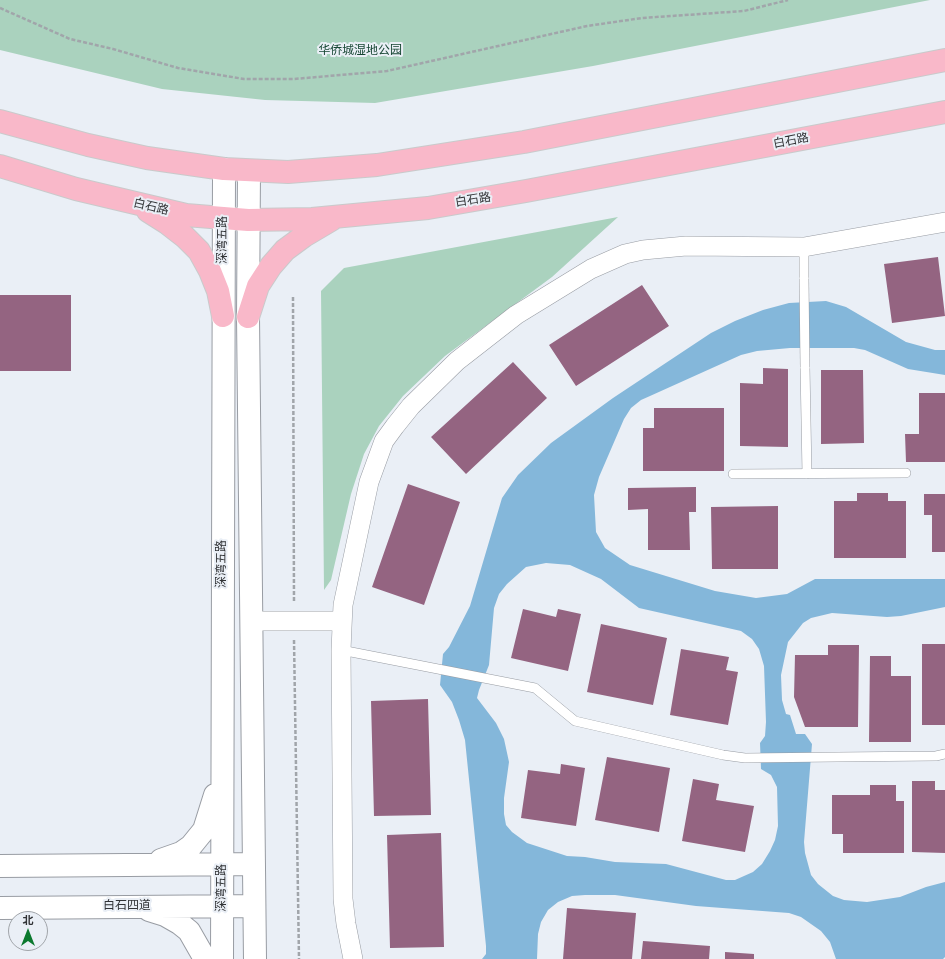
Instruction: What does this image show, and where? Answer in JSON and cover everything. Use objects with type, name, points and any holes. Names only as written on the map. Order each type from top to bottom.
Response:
[{"type":"main road","points":[[0,121],[88,145],[147,158],[224,169],[288,172],[377,165],[524,142],[945,60]]},
{"type":"main road","name":"白石路","points":[[0,166],[76,189],[186,215],[248,220],[335,218],[428,208],[526,191],[945,112]]},
{"type":"main road","points":[[131,202],[167,223],[185,237],[199,251],[210,271],[218,291],[223,316]]},
{"type":"main road","points":[[248,317],[258,286],[271,266],[285,250],[304,236],[335,218]]},
{"type":"street","name":"深湾五路","points":[[222,959],[224,169]]},
{"type":"street","name":"深湾五路","points":[[249,171],[248,317],[255,959]]},
{"type":"street","points":[[353,959],[344,905],[341,650],[345,590],[369,482],[384,442],[411,406],[457,361],[516,315],[596,267],[625,254],[664,247],[804,247],[945,222]]},
{"type":"street","points":[[251,621],[342,621]]},
{"type":"street","points":[[139,864],[168,859],[191,846],[204,830],[211,812],[222,768]]},
{"type":"street","points":[[0,866],[254,864]]},
{"type":"street","points":[[135,906],[165,916],[179,923],[189,931],[205,959]]},
{"type":"street","name":"白石四道","points":[[0,908],[254,906]]},
{"type":"lane","points":[[804,247],[807,474]]},
{"type":"lane","points":[[733,474],[906,473]]},
{"type":"lane","points":[[341,650],[404,661],[535,688],[575,721],[723,755],[745,758],[936,756],[945,754]]},
{"type":"path","points":[[0,8],[70,39],[113,49],[178,68],[244,78],[294,79],[387,71],[587,26],[642,18],[744,11],[788,0]]},
{"type":"green space","name":"华侨城湿地公园","points":[[0,0],[930,0],[593,66],[375,103],[265,100],[162,89],[0,50]]},
{"type":"green space","points":[[618,217],[552,277],[445,356],[403,396],[379,426],[364,454],[351,494],[331,580],[324,590],[321,291],[344,268]]},
{"type":"water","points":[[826,301],[846,307],[906,342],[935,350],[945,350],[945,375],[908,369],[865,350],[854,348],[790,348],[757,351],[741,355],[641,400],[631,408],[624,419],[599,477],[594,495],[596,532],[605,548],[630,565],[715,591],[756,598],[787,594],[815,579],[945,579],[945,607],[901,616],[887,617],[832,613],[811,618],[803,623],[788,642],[781,675],[782,700],[786,714],[790,715],[796,734],[805,734],[812,744],[804,842],[805,853],[811,875],[818,884],[833,896],[844,900],[867,902],[900,897],[926,887],[945,882],[945,957],[943,959],[836,959],[830,942],[821,931],[801,917],[789,913],[696,906],[615,895],[585,895],[572,896],[558,902],[548,910],[541,922],[538,934],[537,959],[482,959],[486,954],[486,946],[465,740],[452,702],[440,685],[443,654],[449,647],[470,606],[502,498],[518,475],[551,443],[613,398],[711,333],[735,321],[763,310],[789,303]],"holes":[[[546,563],[570,565],[601,579],[639,608],[741,631],[752,639],[759,649],[764,666],[766,722],[765,736],[760,743],[761,769],[771,775],[777,787],[778,826],[775,840],[770,851],[762,864],[753,872],[735,880],[726,880],[666,864],[615,862],[585,857],[567,856],[527,843],[512,832],[506,825],[504,798],[509,762],[504,739],[496,723],[477,698],[489,665],[494,608],[499,594],[507,584],[526,567]]]},
{"type":"building","points":[[938,257],[945,316],[892,323],[884,264]]},
{"type":"building","points":[[642,285],[669,326],[576,386],[549,345]]},
{"type":"building","points":[[0,295],[71,295],[71,371],[0,371]]},
{"type":"building","points":[[513,362],[547,398],[466,474],[431,437]]},
{"type":"building","points":[[763,368],[788,369],[788,447],[740,446],[740,383],[763,384]]},
{"type":"building","points":[[821,370],[863,370],[864,443],[821,444]]},
{"type":"building","points":[[919,393],[945,393],[945,462],[906,462],[905,434],[919,434]]},
{"type":"building","points":[[654,408],[724,408],[724,471],[643,471],[643,428],[654,428]]},
{"type":"building","points":[[408,484],[460,502],[424,605],[372,587]]},
{"type":"building","points":[[696,487],[696,512],[689,512],[690,550],[648,550],[648,509],[628,510],[628,488]]},
{"type":"building","points":[[857,493],[888,493],[888,501],[906,501],[906,558],[834,558],[834,501],[857,501]]},
{"type":"building","points":[[924,494],[945,494],[945,552],[932,552],[932,515],[924,515]]},
{"type":"building","points":[[778,506],[778,569],[712,569],[711,507]]},
{"type":"building","points":[[523,609],[556,617],[558,609],[581,614],[568,671],[511,658]]},
{"type":"building","points":[[601,624],[667,638],[653,705],[587,692]]},
{"type":"building","points":[[922,644],[945,644],[945,725],[922,725]]},
{"type":"building","points":[[828,645],[859,645],[858,727],[805,727],[794,697],[795,655],[828,655]]},
{"type":"building","points":[[681,649],[729,657],[726,670],[738,672],[728,725],[670,715]]},
{"type":"building","points":[[870,656],[891,656],[891,676],[911,676],[911,742],[869,742]]},
{"type":"building","points":[[428,699],[431,815],[374,816],[371,701]]},
{"type":"building","points":[[607,757],[670,768],[659,832],[595,820]]},
{"type":"building","points":[[561,764],[585,768],[576,826],[521,818],[528,770],[560,774]]},
{"type":"building","points":[[693,779],[719,784],[716,800],[754,806],[745,852],[682,841]]},
{"type":"building","points":[[912,781],[935,781],[935,790],[945,790],[945,853],[912,852]]},
{"type":"building","points":[[870,785],[896,785],[896,801],[904,801],[904,853],[843,853],[843,834],[832,834],[832,795],[870,795]]},
{"type":"building","points":[[441,833],[444,947],[390,948],[387,835]]},
{"type":"building","points":[[567,908],[636,913],[632,959],[563,959]]},
{"type":"building","points":[[643,941],[710,946],[709,959],[641,959]]},
{"type":"building","points":[[725,952],[754,954],[754,959],[725,959]]}]
